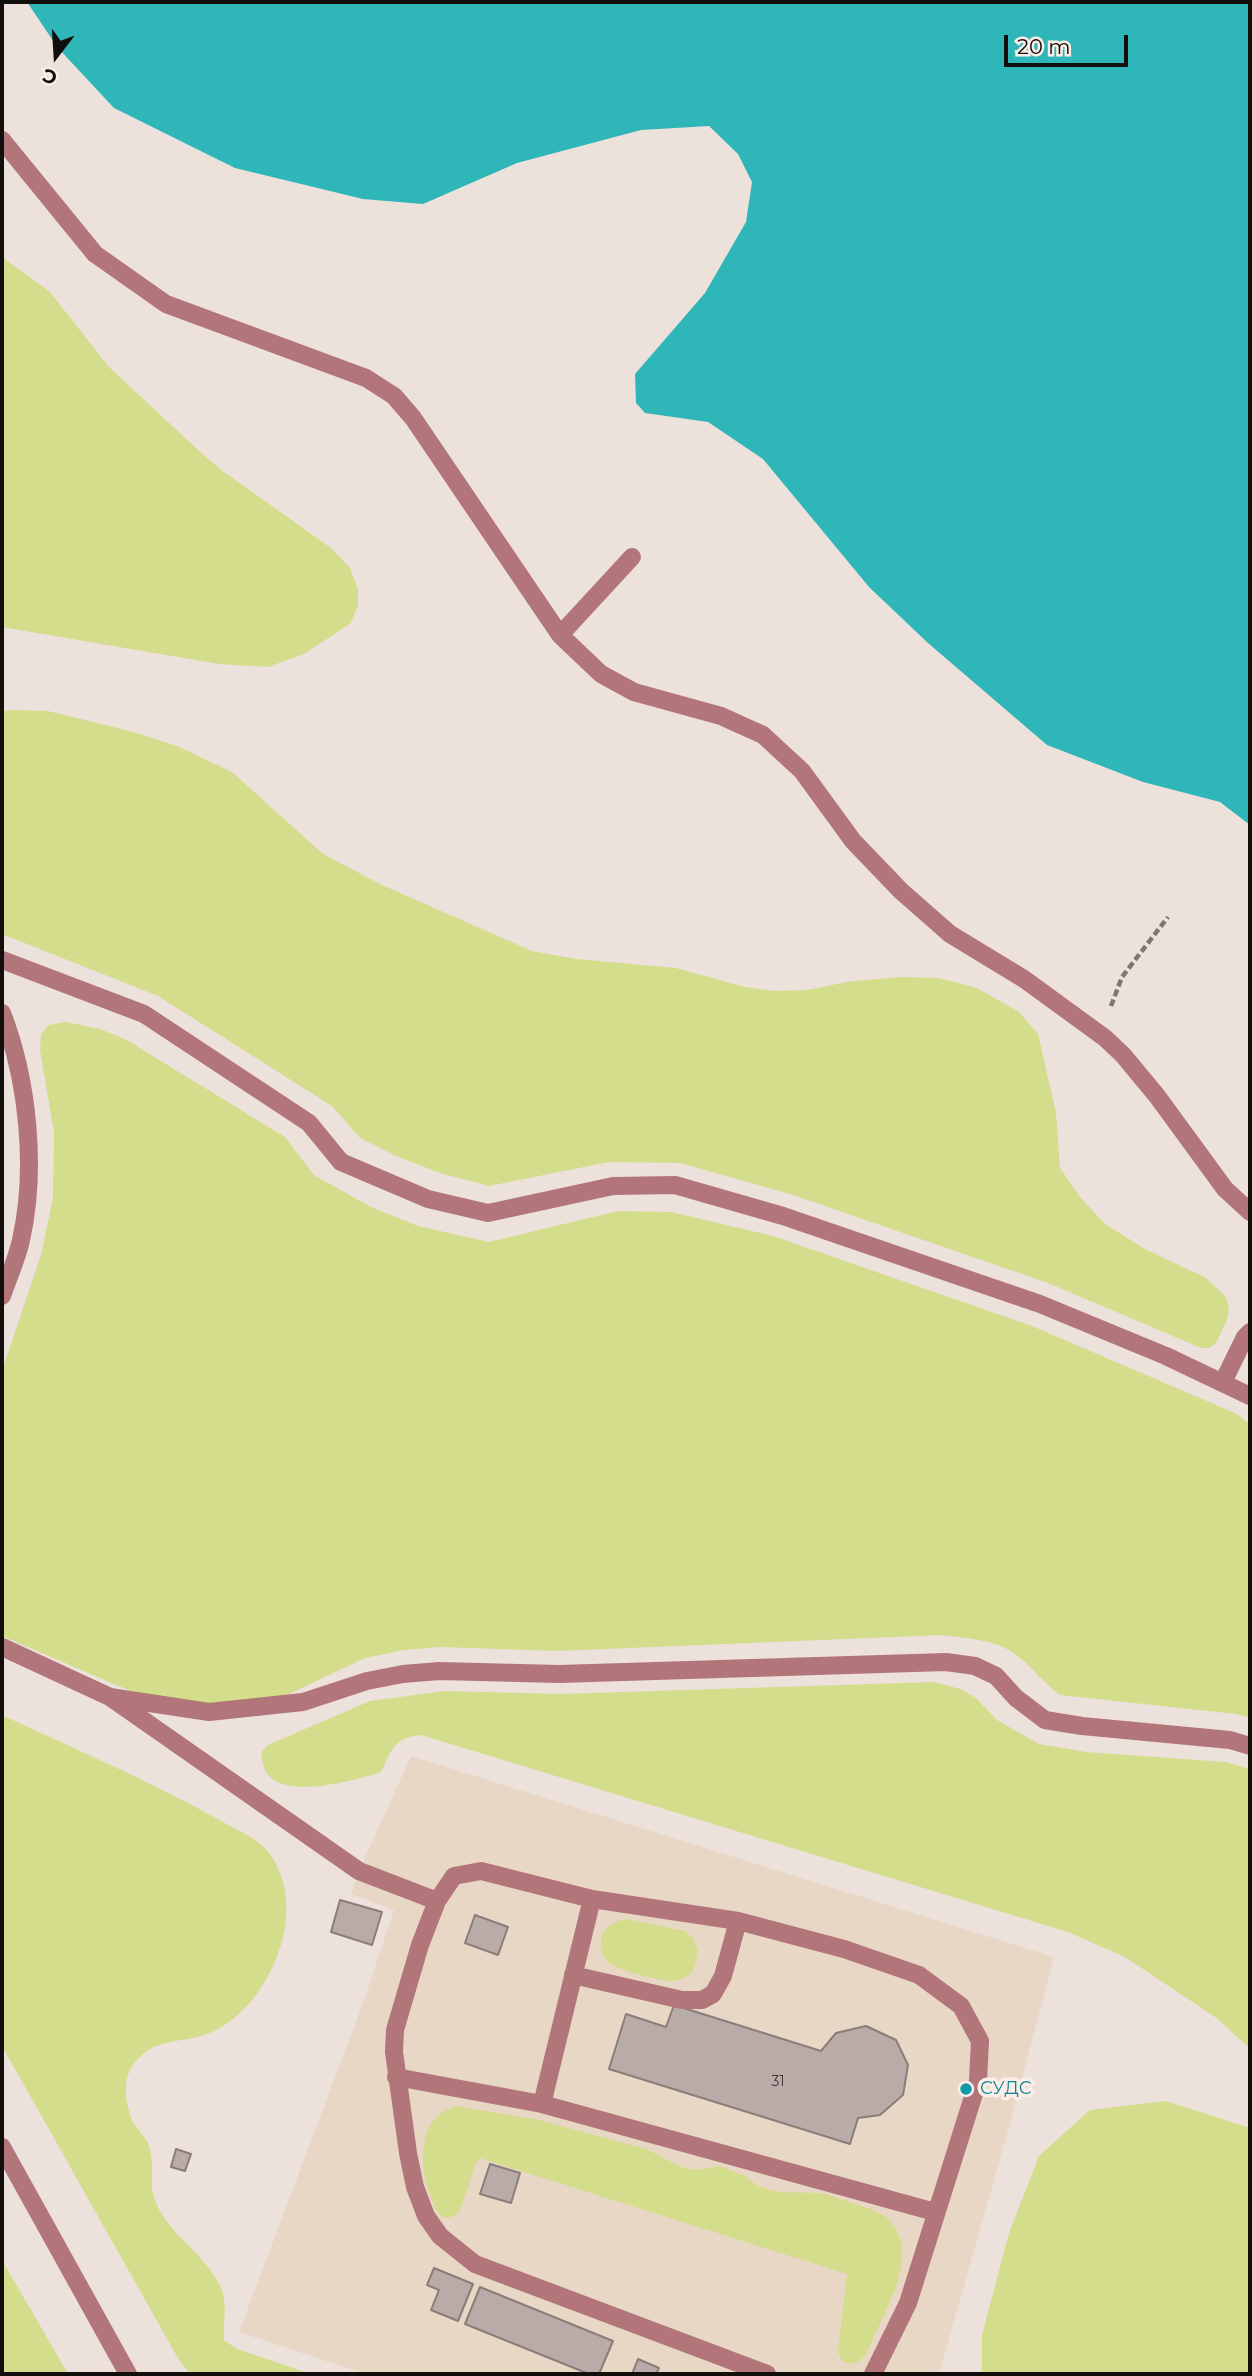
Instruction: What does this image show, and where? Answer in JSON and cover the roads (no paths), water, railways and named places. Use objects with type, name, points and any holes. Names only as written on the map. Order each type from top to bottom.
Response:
[{"type":"lane","points":[[2,140],[95,254],[166,304],[366,378],[394,396],[413,418],[560,635],[601,674],[634,692],[721,716],[763,735],[802,771],[853,841],[901,891],[950,933],[1024,979],[1105,1038],[1123,1055],[1157,1096],[1225,1189],[1250,1212]]},
{"type":"lane","points":[[560,635],[632,557]]},
{"type":"lane","points":[[2,960],[144,1014],[309,1123],[341,1162],[428,1199],[488,1213],[613,1186],[675,1185],[783,1216],[1041,1304],[1250,1396]]},
{"type":"lane","points":[[2,1013],[13,1042],[28,1133],[30,1192],[21,1242],[2,1296]]},
{"type":"lane","points":[[1223,1382],[1250,1332]]},
{"type":"lane","points":[[2,1647],[110,1697],[359,1871],[437,1900]]},
{"type":"lane","points":[[110,1697],[209,1712],[303,1702],[367,1681],[439,1671],[559,1674],[946,1662],[975,1666],[996,1676],[1016,1698],[1045,1720],[1230,1740],[1250,1746]]},
{"type":"lane","points":[[767,2374],[475,2264],[440,2236],[426,2216],[415,2187],[396,2077],[395,2030],[420,1945],[437,1900],[454,1876],[481,1871],[592,1899],[738,1921],[844,1949],[919,1975],[961,2006],[980,2041],[978,2081],[908,2303],[873,2374]]},
{"type":"lane","points":[[542,2104],[592,1899]]},
{"type":"lane","points":[[573,1975],[682,2000],[702,2000],[713,1994],[723,1976],[738,1921]]},
{"type":"lane","points":[[396,2077],[542,2104],[935,2212]]},
{"type":"lane","points":[[2,2147],[128,2374]]},
{"type":"water","points":[[27,2],[1250,2],[1250,825],[1220,802],[1143,782],[1047,745],[928,643],[869,587],[763,459],[708,422],[645,413],[636,403],[635,374],[705,293],[746,222],[752,182],[738,154],[709,126],[641,130],[517,163],[423,204],[363,199],[235,168],[114,108],[58,48]]},
{"type":"place","name":"СУДС","points":[[966,2089]]}]
